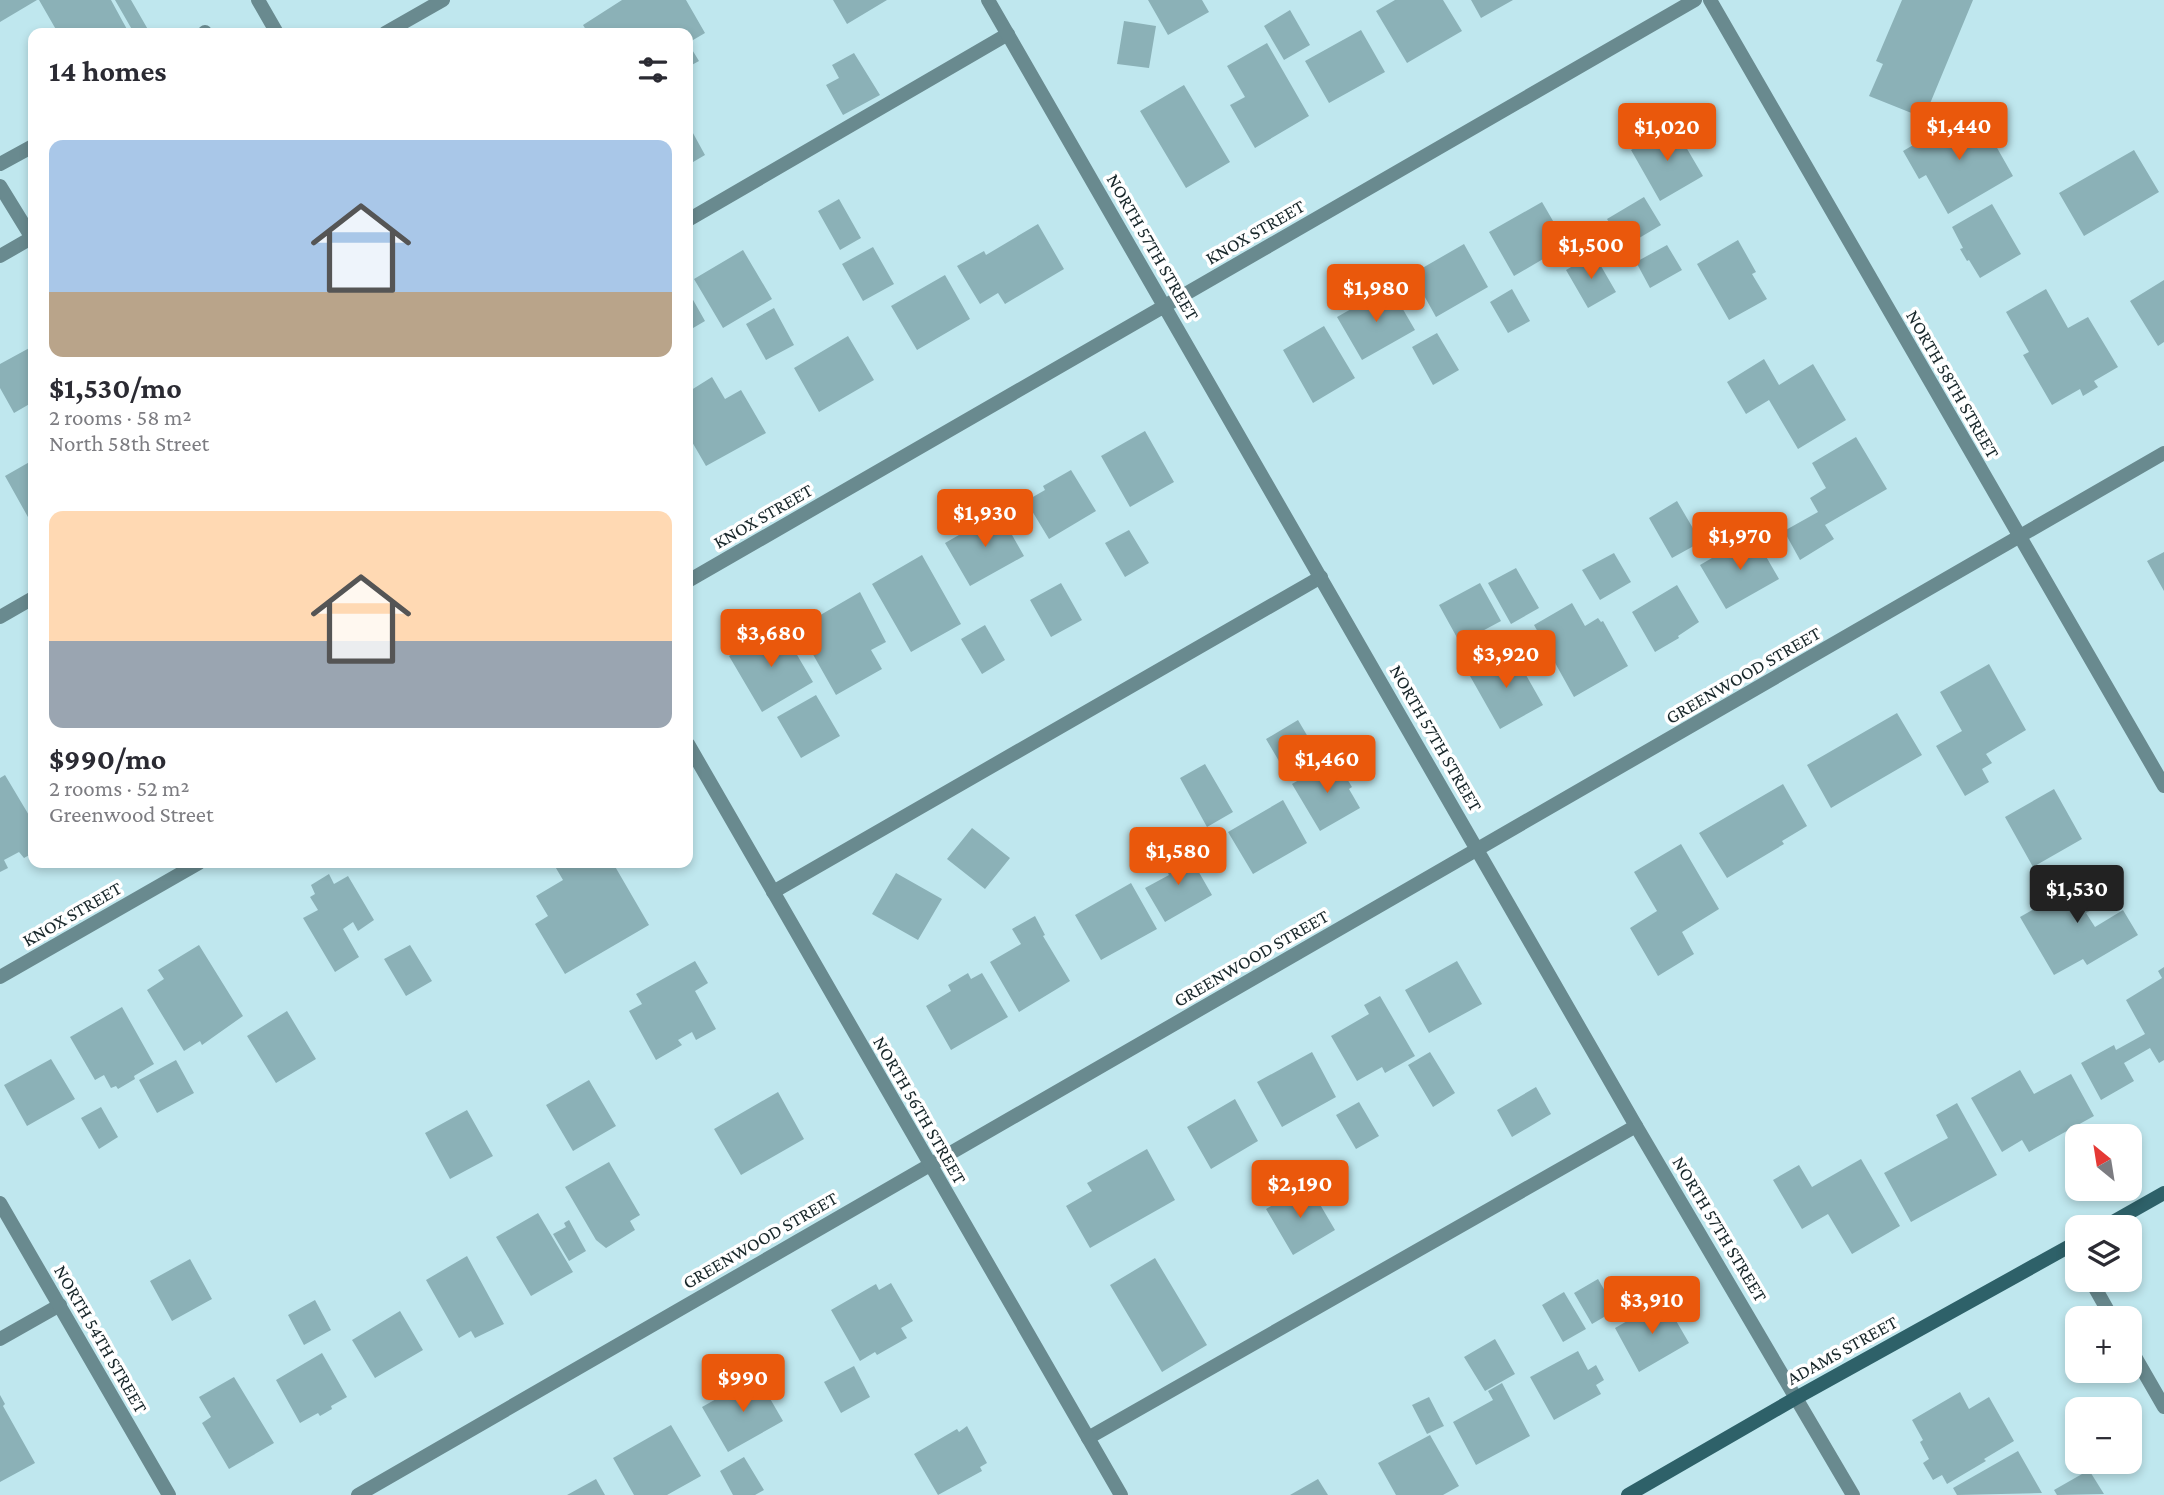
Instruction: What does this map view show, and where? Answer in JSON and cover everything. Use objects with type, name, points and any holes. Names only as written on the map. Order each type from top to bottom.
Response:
[{"type":"main road","points":[[2125,1215],[2164,1193]]},
{"type":"main road","name":"ADAMS STREET","points":[[1628,1495],[1796,1398],[2065,1253]]},
{"type":"street","points":[[258,0],[274,28]]},
{"type":"street","points":[[394,28],[443,0]]},
{"type":"street","name":"NORTH 57TH STREET","points":[[988,0],[1636,1126],[1853,1495]]},
{"type":"street","name":"KNOX STREET","points":[[693,578],[1695,0]]},
{"type":"street","name":"NORTH 58TH STREET","points":[[1710,0],[2164,786]]},
{"type":"street","points":[[693,217],[1008,34]]},
{"type":"street","points":[[0,164],[28,149]]},
{"type":"street","points":[[0,186],[28,231]]},
{"type":"street","points":[[0,256],[28,239]]},
{"type":"street","name":"GREENWOOD STREET","points":[[358,1495],[2164,453]]},
{"type":"street","points":[[773,892],[1321,577]]},
{"type":"street","points":[[0,617],[28,601]]},
{"type":"street","name":"NORTH 56TH STREET","points":[[693,753],[1121,1495]]},
{"type":"street","name":"KNOX STREET","points":[[0,977],[190,868]]},
{"type":"street","points":[[1087,1438],[1636,1126]]},
{"type":"street","name":"NORTH 54TH STREET","points":[[0,1203],[169,1495]]},
{"type":"street","points":[[0,1339],[60,1305]]},
{"type":"street","points":[[2142,1368],[2164,1406]]},
{"type":"building","points":[[0,0],[37,0],[0,22]]},
{"type":"building","points":[[39,0],[111,0],[126,28],[55,28]]},
{"type":"building","points":[[115,0],[131,0],[147,28],[131,28]]},
{"type":"building","points":[[622,0],[686,0],[705,33],[693,40],[693,28],[585,28],[583,25]]},
{"type":"building","points":[[833,0],[887,0],[847,24]]},
{"type":"building","points":[[1148,0],[1202,0],[1209,12],[1168,35]]},
{"type":"building","points":[[1395,0],[1443,0],[1462,31],[1407,63],[1376,11]]},
{"type":"building","points":[[1471,0],[1513,0],[1481,18]]},
{"type":"building","points":[[1902,0],[1973,0],[1924,118],[1869,96],[1883,64],[1876,61]]},
{"type":"building","points":[[1290,10],[1310,45],[1284,60],[1264,26]]},
{"type":"building","points":[[1124,21],[1156,26],[1149,68],[1117,64]]},
{"type":"building","points":[[1361,30],[1385,72],[1329,103],[1305,61]]},
{"type":"building","points":[[1267,43],[1309,116],[1255,148],[1230,105],[1245,97],[1227,66]]},
{"type":"building","points":[[693,51],[699,61],[693,64]]},
{"type":"building","points":[[854,53],[880,95],[843,115],[826,85],[839,78],[832,65]]},
{"type":"building","points":[[1184,85],[1230,162],[1186,188],[1140,111]]},
{"type":"building","points":[[1975,109],[2013,176],[1948,214],[1926,175],[1919,179],[1903,151]]},
{"type":"building","points":[[1673,125],[1703,176],[1660,201],[1631,150]]},
{"type":"building","points":[[693,133],[705,155],[693,162]]},
{"type":"building","points":[[2134,150],[2159,192],[2084,236],[2059,193]]},
{"type":"building","points":[[1644,197],[1661,225],[1624,247],[1607,219]]},
{"type":"building","points":[[839,199],[861,238],[840,250],[818,211]]},
{"type":"building","points":[[1542,202],[1567,245],[1514,276],[1489,232]]},
{"type":"building","points":[[1992,204],[2021,254],[1980,278],[1960,249],[1963,248],[1952,227]]},
{"type":"building","points":[[1038,224],[1064,269],[1005,304],[998,293],[980,304],[957,266],[984,251],[986,255]]},
{"type":"building","points":[[1738,240],[1756,272],[1752,274],[1767,299],[1729,320],[1697,264]]},
{"type":"building","points":[[1464,244],[1488,287],[1436,317],[1412,274]]},
{"type":"building","points":[[1667,245],[1682,270],[1650,288],[1636,262]]},
{"type":"building","points":[[873,247],[894,284],[863,301],[842,264]]},
{"type":"building","points":[[743,250],[772,299],[723,328],[694,279]]},
{"type":"building","points":[[1594,254],[1616,292],[1588,308],[1566,270]]},
{"type":"building","points":[[945,275],[970,319],[917,350],[891,306]]},
{"type":"building","points":[[2164,280],[2164,342],[2158,346],[2130,301]]},
{"type":"building","points":[[1390,287],[1415,330],[1362,360],[1337,317]]},
{"type":"building","points":[[1512,289],[1530,321],[1508,333],[1490,302]]},
{"type":"building","points":[[2046,289],[2068,328],[2088,317],[2118,367],[2094,381],[2098,387],[2083,396],[2080,389],[2052,405],[2023,355],[2029,352],[2006,312]]},
{"type":"building","points":[[693,300],[705,321],[693,328]]},
{"type":"building","points":[[774,308],[794,345],[766,360],[746,324]]},
{"type":"building","points":[[1324,326],[1355,378],[1313,403],[1283,350]]},
{"type":"building","points":[[1437,333],[1459,370],[1433,385],[1412,347]]},
{"type":"building","points":[[848,336],[874,380],[819,412],[794,368]]},
{"type":"building","points":[[28,349],[28,405],[14,413],[0,388],[0,364]]},
{"type":"building","points":[[1764,359],[1779,385],[1813,364],[1846,420],[1798,449],[1769,400],[1746,414],[1727,382]]},
{"type":"building","points":[[712,377],[725,399],[741,390],[766,433],[706,466],[693,444],[693,389]]},
{"type":"building","points":[[1145,431],[1174,482],[1130,507],[1101,456]]},
{"type":"building","points":[[1856,437],[1887,489],[1825,525],[1834,539],[1800,560],[1784,531],[1818,512],[1810,498],[1826,488],[1812,463]]},
{"type":"building","points":[[28,463],[28,517],[5,476]]},
{"type":"building","points":[[1071,470],[1096,511],[1049,539],[1026,501],[1045,490],[1043,486]]},
{"type":"building","points":[[1677,501],[1701,542],[1672,558],[1649,518]]},
{"type":"building","points":[[999,512],[1024,556],[970,586],[945,543]]},
{"type":"building","points":[[1129,530],[1149,563],[1125,577],[1105,543]]},
{"type":"building","points":[[1753,534],[1779,579],[1726,609],[1700,565]]},
{"type":"building","points":[[2164,552],[2164,591],[2147,561]]},
{"type":"building","points":[[1614,553],[1631,582],[1600,600],[1582,570]]},
{"type":"building","points":[[922,555],[961,624],[911,652],[872,584]]},
{"type":"building","points":[[1516,568],[1539,608],[1511,624],[1488,583]]},
{"type":"building","points":[[1061,583],[1082,620],[1051,637],[1030,600]]},
{"type":"building","points":[[1480,583],[1501,621],[1460,643],[1439,605]]},
{"type":"building","points":[[1677,585],[1699,622],[1655,652],[1632,612]]},
{"type":"building","points":[[860,592],[886,642],[871,650],[882,669],[836,695],[798,628]]},
{"type":"building","points":[[1572,603],[1585,626],[1598,618],[1603,621],[1628,666],[1574,697],[1534,625]]},
{"type":"building","points":[[985,625],[1005,660],[982,674],[961,639]]},
{"type":"building","points":[[780,626],[813,682],[762,712],[729,656]]},
{"type":"building","points":[[1513,652],[1543,705],[1500,729],[1470,676]]},
{"type":"building","points":[[1989,664],[2026,730],[1986,754],[1992,763],[1982,769],[1989,782],[1965,796],[1936,746],[1962,731],[1940,692]]},
{"type":"building","points":[[816,695],[840,736],[801,758],[777,717]]},
{"type":"building","points":[[1897,713],[1922,755],[1831,808],[1807,765]]},
{"type":"building","points":[[1298,720],[1318,754],[1286,773],[1266,739]]},
{"type":"building","points":[[1335,759],[1352,787],[1349,789],[1360,808],[1320,831],[1292,784]]},
{"type":"building","points":[[1205,764],[1233,812],[1207,827],[1180,778]]},
{"type":"building","points":[[5,775],[28,814],[28,856],[24,858],[19,852],[4,860],[8,868],[0,872],[0,778]]},
{"type":"building","points":[[1783,784],[1807,826],[1782,841],[1784,844],[1727,878],[1699,833]]},
{"type":"building","points":[[2054,789],[2082,839],[2033,867],[2005,817]]},
{"type":"building","points":[[1283,800],[1307,843],[1253,874],[1228,832]]},
{"type":"building","points":[[972,828],[1010,858],[985,889],[947,859]]},
{"type":"building","points":[[1681,844],[1719,909],[1682,932],[1694,954],[1658,976],[1630,928],[1657,911],[1634,872]]},
{"type":"building","points":[[1185,848],[1212,895],[1165,922],[1145,888],[1169,875],[1162,862]]},
{"type":"building","points":[[556,868],[616,868],[649,925],[565,974],[535,924],[548,916],[536,896],[563,880]]},
{"type":"building","points":[[2102,870],[2117,895],[2086,913],[2095,927],[2123,910],[2138,935],[2087,965],[2083,959],[2054,975],[2020,917]]},
{"type":"building","points":[[896,873],[942,899],[918,940],[872,914]]},
{"type":"building","points":[[329,874],[334,884],[348,876],[374,920],[358,931],[353,922],[343,929],[359,957],[335,972],[303,918],[318,910],[310,897],[315,894],[311,885]]},
{"type":"building","points":[[1131,883],[1157,929],[1101,960],[1075,915]]},
{"type":"building","points":[[1035,916],[1045,935],[1043,936],[1070,981],[1019,1012],[990,962],[1021,944],[1012,929]]},
{"type":"building","points":[[199,945],[243,1016],[202,1045],[200,1041],[184,1051],[147,990],[164,979],[158,970]]},
{"type":"building","points":[[410,945],[432,981],[406,996],[384,959]]},
{"type":"building","points":[[695,961],[708,983],[695,991],[716,1029],[696,1040],[692,1032],[678,1040],[682,1045],[656,1060],[629,1011],[642,1004],[636,994]]},
{"type":"building","points":[[1457,961],[1482,1004],[1429,1033],[1405,990]]},
{"type":"building","points":[[2164,967],[2164,1060],[2159,1063],[2150,1048],[2124,1063],[2134,1081],[2101,1100],[2081,1063],[2114,1045],[2116,1050],[2145,1034],[2126,1000],[2162,978],[2158,971]]},
{"type":"building","points":[[968,973],[971,979],[982,973],[1008,1017],[951,1050],[926,1006],[951,991],[948,985]]},
{"type":"building","points":[[1380,996],[1415,1056],[1385,1073],[1382,1067],[1357,1081],[1331,1036],[1369,1014],[1364,1005]]},
{"type":"building","points":[[122,1007],[154,1064],[118,1089],[116,1086],[111,1088],[104,1075],[95,1080],[70,1037]]},
{"type":"building","points":[[287,1011],[316,1059],[276,1083],[247,1036]]},
{"type":"building","points":[[1312,1052],[1336,1097],[1282,1127],[1257,1082]]},
{"type":"building","points":[[1430,1052],[1455,1093],[1433,1107],[1408,1065]]},
{"type":"building","points":[[51,1059],[75,1099],[27,1126],[4,1085]]},
{"type":"building","points":[[176,1060],[194,1093],[157,1113],[139,1080]]},
{"type":"building","points":[[2020,1070],[2034,1094],[2071,1074],[2094,1116],[2080,1124],[2065,1124],[2065,1132],[2029,1152],[2022,1140],[2002,1152],[1971,1098]]},
{"type":"building","points":[[589,1080],[616,1126],[573,1151],[546,1105]]},
{"type":"building","points":[[1536,1087],[1551,1114],[1512,1137],[1497,1110]]},
{"type":"building","points":[[778,1092],[804,1139],[741,1175],[714,1129]]},
{"type":"building","points":[[1235,1099],[1258,1141],[1211,1169],[1187,1127]]},
{"type":"building","points":[[1359,1102],[1379,1136],[1356,1149],[1336,1115]]},
{"type":"building","points":[[1957,1103],[1997,1175],[1911,1222],[1884,1173],[1948,1138],[1936,1115]]},
{"type":"building","points":[[101,1107],[118,1137],[99,1149],[81,1118]]},
{"type":"building","points":[[467,1110],[493,1156],[450,1179],[425,1133]]},
{"type":"building","points":[[1147,1149],[1175,1200],[1090,1248],[1066,1206],[1092,1191],[1087,1183]]},
{"type":"building","points":[[1861,1159],[1900,1226],[1852,1254],[1828,1214],[1802,1229],[1773,1180],[1799,1165],[1812,1187]]},
{"type":"building","points":[[609,1162],[640,1215],[630,1221],[635,1230],[606,1248],[596,1240],[565,1187]]},
{"type":"building","points":[[1308,1184],[1335,1230],[1293,1255],[1266,1209]]},
{"type":"building","points":[[538,1213],[573,1272],[531,1296],[496,1237]]},
{"type":"building","points":[[569,1220],[586,1251],[569,1261],[553,1234],[566,1227],[564,1223]]},
{"type":"building","points":[[467,1256],[504,1324],[475,1338],[471,1331],[459,1338],[426,1280]]},
{"type":"building","points":[[1155,1258],[1207,1345],[1162,1372],[1110,1285]]},
{"type":"building","points":[[190,1259],[212,1299],[172,1321],[150,1281]]},
{"type":"building","points":[[1598,1279],[1616,1310],[1592,1324],[1574,1293]]},
{"type":"building","points":[[891,1283],[913,1321],[901,1328],[907,1338],[860,1361],[831,1310],[876,1284],[879,1290]]},
{"type":"building","points":[[1564,1292],[1586,1329],[1563,1342],[1542,1305]]},
{"type":"building","points":[[315,1300],[331,1330],[304,1345],[288,1315]]},
{"type":"building","points":[[1664,1300],[1689,1343],[1639,1372],[1615,1328]]},
{"type":"building","points":[[400,1311],[423,1350],[375,1378],[352,1340]]},
{"type":"building","points":[[1495,1339],[1515,1374],[1485,1391],[1464,1357]]},
{"type":"building","points":[[1578,1351],[1588,1370],[1596,1365],[1604,1380],[1596,1385],[1601,1394],[1554,1420],[1530,1377]]},
{"type":"building","points":[[322,1353],[347,1397],[320,1416],[318,1413],[300,1423],[276,1380]]},
{"type":"building","points":[[854,1366],[870,1397],[841,1413],[824,1382]]},
{"type":"building","points":[[757,1376],[783,1421],[728,1452],[702,1407]]},
{"type":"building","points":[[234,1377],[274,1443],[229,1469],[202,1423],[211,1417],[199,1397]]},
{"type":"building","points":[[1502,1383],[1530,1436],[1476,1465],[1453,1422],[1493,1400],[1488,1391]]},
{"type":"building","points":[[1960,1392],[1969,1409],[1989,1397],[2014,1441],[1947,1484],[1942,1475],[1933,1480],[1923,1463],[1929,1459],[1912,1420]]},
{"type":"building","points":[[0,1395],[5,1404],[3,1406],[35,1463],[0,1482]]},
{"type":"building","points":[[1429,1397],[1444,1426],[1427,1434],[1412,1405]]},
{"type":"building","points":[[671,1425],[701,1476],[667,1495],[634,1495],[613,1458]]},
{"type":"building","points":[[967,1426],[987,1463],[980,1467],[982,1471],[938,1495],[914,1454]]},
{"type":"building","points":[[1430,1435],[1459,1486],[1443,1495],[1396,1495],[1378,1463]]},
{"type":"building","points":[[2018,1451],[2042,1493],[1957,1495],[1953,1488]]},
{"type":"building","points":[[744,1457],[764,1490],[755,1495],[733,1495],[720,1471]]},
{"type":"building","points":[[2082,1474],[2092,1474],[2104,1494],[2057,1495],[2054,1490]]},
{"type":"building","points":[[596,1479],[605,1495],[567,1495]]},
{"type":"building","points":[[1318,1479],[1328,1495],[1290,1495]]}]
